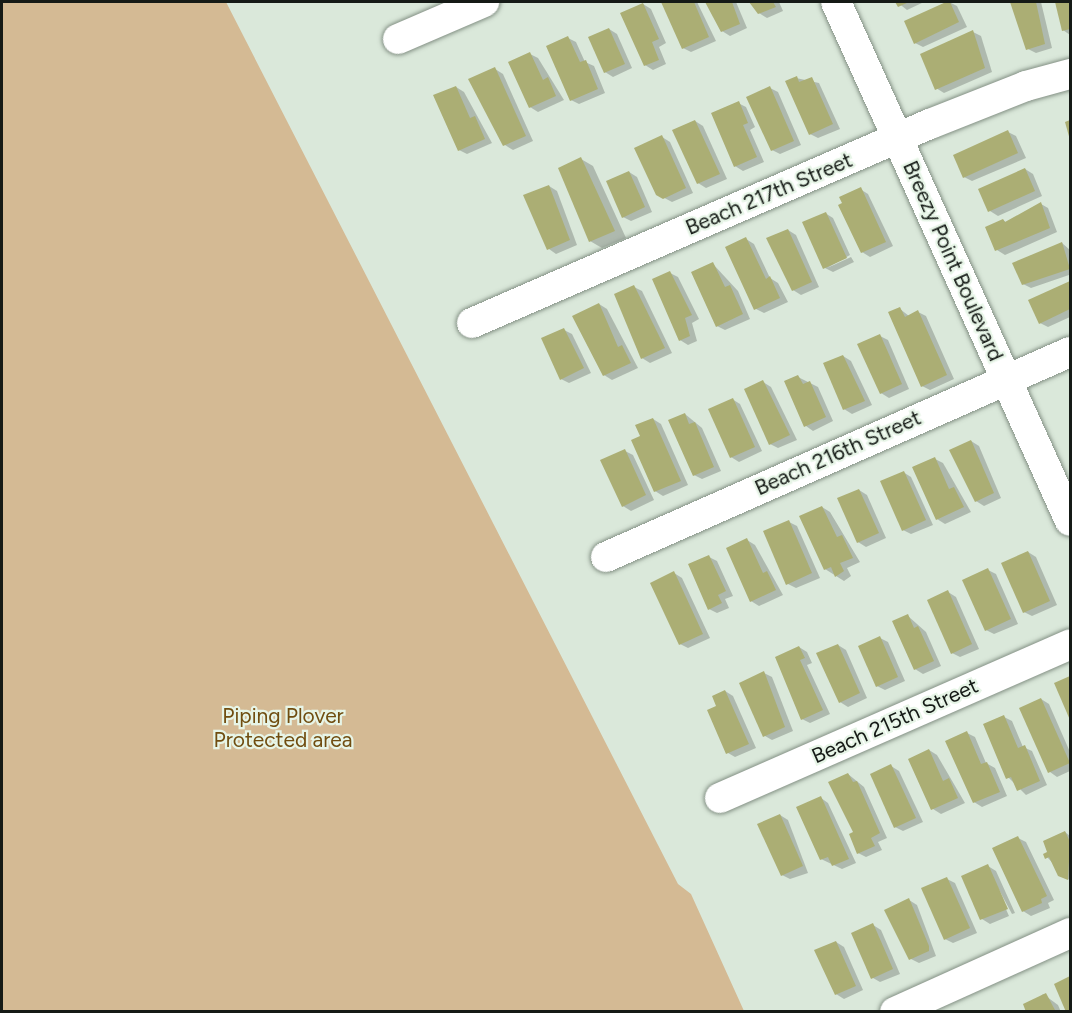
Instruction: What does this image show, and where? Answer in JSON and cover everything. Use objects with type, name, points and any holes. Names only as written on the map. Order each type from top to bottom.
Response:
[{"type":"street","points":[[398,39],[484,2]]},
{"type":"street","name":"Breezy Point Boulevard","points":[[836,2],[1071,520]]},
{"type":"street","name":"Beach 217th Street","points":[[472,323],[897,138],[1007,93],[1071,74]]},
{"type":"street","name":"Beach 216th Street","points":[[606,557],[1006,378],[1071,352]]},
{"type":"street","name":"Beach 215th Street","points":[[720,798],[1071,644]]},
{"type":"street","points":[[895,1011],[1071,933]]},
{"type":"green space","name":"Piping Plover Protected area","points":[[2,2],[226,2],[678,884],[691,894],[744,1011],[2,1011]]},
{"type":"building","points":[[661,2],[694,2],[709,37],[682,49]]},
{"type":"building","points":[[705,2],[732,2],[740,24],[721,32]]},
{"type":"building","points":[[749,2],[773,2],[776,7],[758,14]]},
{"type":"building","points":[[895,2],[909,2],[898,7]]},
{"type":"building","points":[[950,2],[959,22],[914,44],[904,21]]},
{"type":"building","points":[[1010,2],[1036,2],[1045,44],[1026,50]]},
{"type":"building","points":[[1055,2],[1070,2],[1070,29],[1062,31]]},
{"type":"building","points":[[643,3],[659,39],[652,42],[659,60],[644,66],[620,13]]},
{"type":"building","points":[[609,28],[625,64],[604,73],[588,37]]},
{"type":"building","points":[[973,30],[985,68],[935,90],[920,54]]},
{"type":"building","points":[[568,36],[580,62],[586,60],[598,89],[570,101],[546,46]]},
{"type":"building","points":[[530,52],[543,80],[548,77],[556,96],[529,108],[508,62]]},
{"type":"building","points":[[495,67],[526,136],[503,146],[468,79]]},
{"type":"building","points":[[797,76],[799,82],[812,77],[833,124],[809,135],[785,81]]},
{"type":"building","points":[[456,86],[470,118],[475,116],[485,139],[458,151],[433,95]]},
{"type":"building","points":[[770,86],[794,141],[771,151],[746,97]]},
{"type":"building","points":[[739,101],[748,123],[743,125],[757,157],[734,167],[711,113]]},
{"type":"building","points":[[695,120],[720,174],[697,184],[672,130]]},
{"type":"building","points":[[1070,120],[1070,140],[1065,122]]},
{"type":"building","points":[[1008,130],[1018,153],[963,178],[953,155]]},
{"type":"building","points":[[662,135],[686,188],[663,199],[656,195],[634,148]]},
{"type":"building","points":[[581,157],[615,231],[589,242],[558,168]]},
{"type":"building","points":[[1025,168],[1035,191],[988,212],[978,189]]},
{"type":"building","points":[[629,171],[645,207],[622,218],[606,181]]},
{"type":"building","points":[[549,185],[570,240],[547,250],[523,195]]},
{"type":"building","points":[[861,187],[886,242],[861,253],[838,205],[842,203],[839,197]]},
{"type":"building","points":[[1041,202],[1050,228],[995,251],[985,227],[1003,219],[1005,222]]},
{"type":"building","points":[[826,212],[847,258],[823,269],[802,222]]},
{"type":"building","points":[[788,229],[812,282],[792,291],[766,238]]},
{"type":"building","points":[[746,237],[766,279],[770,276],[780,298],[754,310],[725,247]]},
{"type":"building","points":[[1062,242],[1070,269],[1022,285],[1012,263]]},
{"type":"building","points":[[713,262],[725,287],[730,285],[743,314],[716,327],[691,272]]},
{"type":"building","points":[[670,271],[692,315],[685,318],[690,336],[679,341],[652,279]]},
{"type":"building","points":[[1070,281],[1070,309],[1039,324],[1028,300]]},
{"type":"building","points":[[634,285],[665,348],[641,359],[614,294]]},
{"type":"building","points":[[599,303],[618,347],[622,345],[631,363],[603,376],[572,316]]},
{"type":"building","points":[[900,307],[905,317],[918,310],[947,375],[921,387],[888,312]]},
{"type":"building","points":[[564,328],[584,368],[560,380],[541,338]]},
{"type":"building","points":[[880,334],[902,384],[880,394],[857,344]]},
{"type":"building","points":[[843,355],[865,401],[843,410],[823,363]]},
{"type":"building","points":[[798,375],[803,384],[810,381],[826,417],[804,427],[784,381]]},
{"type":"building","points":[[763,380],[790,435],[769,445],[744,389]]},
{"type":"building","points":[[733,398],[755,447],[730,458],[708,409]]},
{"type":"building","points":[[685,413],[689,424],[695,422],[714,467],[693,476],[668,420]]},
{"type":"building","points":[[653,418],[681,481],[654,492],[631,440],[640,436],[635,425]]},
{"type":"building","points":[[971,440],[994,493],[975,502],[949,450]]},
{"type":"building","points":[[625,449],[646,495],[622,507],[600,460]]},
{"type":"building","points":[[935,457],[949,489],[954,487],[964,507],[936,520],[912,467]]},
{"type":"building","points":[[904,471],[926,520],[902,531],[880,481]]},
{"type":"building","points":[[859,489],[879,533],[857,543],[837,498]]},
{"type":"building","points":[[822,506],[837,537],[842,535],[853,558],[840,563],[844,571],[835,577],[831,567],[824,570],[799,516]]},
{"type":"building","points":[[789,520],[812,573],[786,585],[763,531]]},
{"type":"building","points":[[747,538],[763,573],[767,571],[776,590],[750,602],[726,548]]},
{"type":"building","points":[[1028,551],[1050,601],[1023,613],[1001,563]]},
{"type":"building","points":[[709,555],[726,591],[718,595],[722,603],[708,610],[688,564]]},
{"type":"building","points":[[988,568],[1011,619],[985,631],[962,580]]},
{"type":"building","points":[[674,571],[703,634],[679,645],[650,583]]},
{"type":"building","points":[[948,590],[972,644],[951,654],[927,600]]},
{"type":"building","points":[[908,614],[914,628],[918,626],[934,661],[914,670],[892,621]]},
{"type":"building","points":[[880,636],[898,677],[876,687],[858,646]]},
{"type":"building","points":[[838,644],[860,693],[839,703],[816,653]]},
{"type":"building","points":[[799,646],[805,658],[800,660],[823,710],[801,720],[775,657]]},
{"type":"building","points":[[764,671],[785,727],[763,737],[739,683]]},
{"type":"building","points":[[1070,676],[1070,720],[1054,683]]},
{"type":"building","points":[[725,690],[749,744],[726,754],[707,710],[716,706],[712,696]]},
{"type":"building","points":[[1041,698],[1070,763],[1048,773],[1019,708]]},
{"type":"building","points":[[1004,715],[1018,748],[1025,745],[1040,781],[1017,791],[1011,777],[1006,779],[983,724]]},
{"type":"building","points":[[967,731],[981,764],[987,762],[1000,792],[973,803],[945,741]]},
{"type":"building","points":[[929,749],[943,781],[949,778],[958,798],[931,810],[908,759]]},
{"type":"building","points":[[891,764],[916,818],[894,828],[870,774]]},
{"type":"building","points":[[848,773],[853,782],[857,781],[880,833],[871,838],[875,846],[857,854],[849,834],[853,832],[828,782]]},
{"type":"building","points":[[821,796],[849,859],[832,866],[828,857],[820,860],[796,807]]},
{"type":"building","points":[[780,814],[803,866],[781,876],[757,824]]},
{"type":"building","points":[[1065,831],[1070,842],[1068,880],[1058,876],[1049,857],[1045,859],[1043,854],[1047,852],[1043,841]]},
{"type":"building","points":[[1018,836],[1047,896],[1041,899],[1042,903],[1022,912],[992,848]]},
{"type":"building","points":[[988,864],[1008,909],[980,920],[961,876]]},
{"type":"building","points":[[947,877],[970,928],[944,940],[921,888]]},
{"type":"building","points":[[909,898],[929,951],[909,960],[884,910]]},
{"type":"building","points":[[873,923],[893,969],[871,979],[851,933]]},
{"type":"building","points":[[836,941],[856,986],[835,995],[814,950]]},
{"type":"building","points":[[1070,976],[1070,1012],[1066,1012],[1054,984]]},
{"type":"building","points":[[1046,993],[1056,1012],[1026,1012],[1023,1004]]}]
